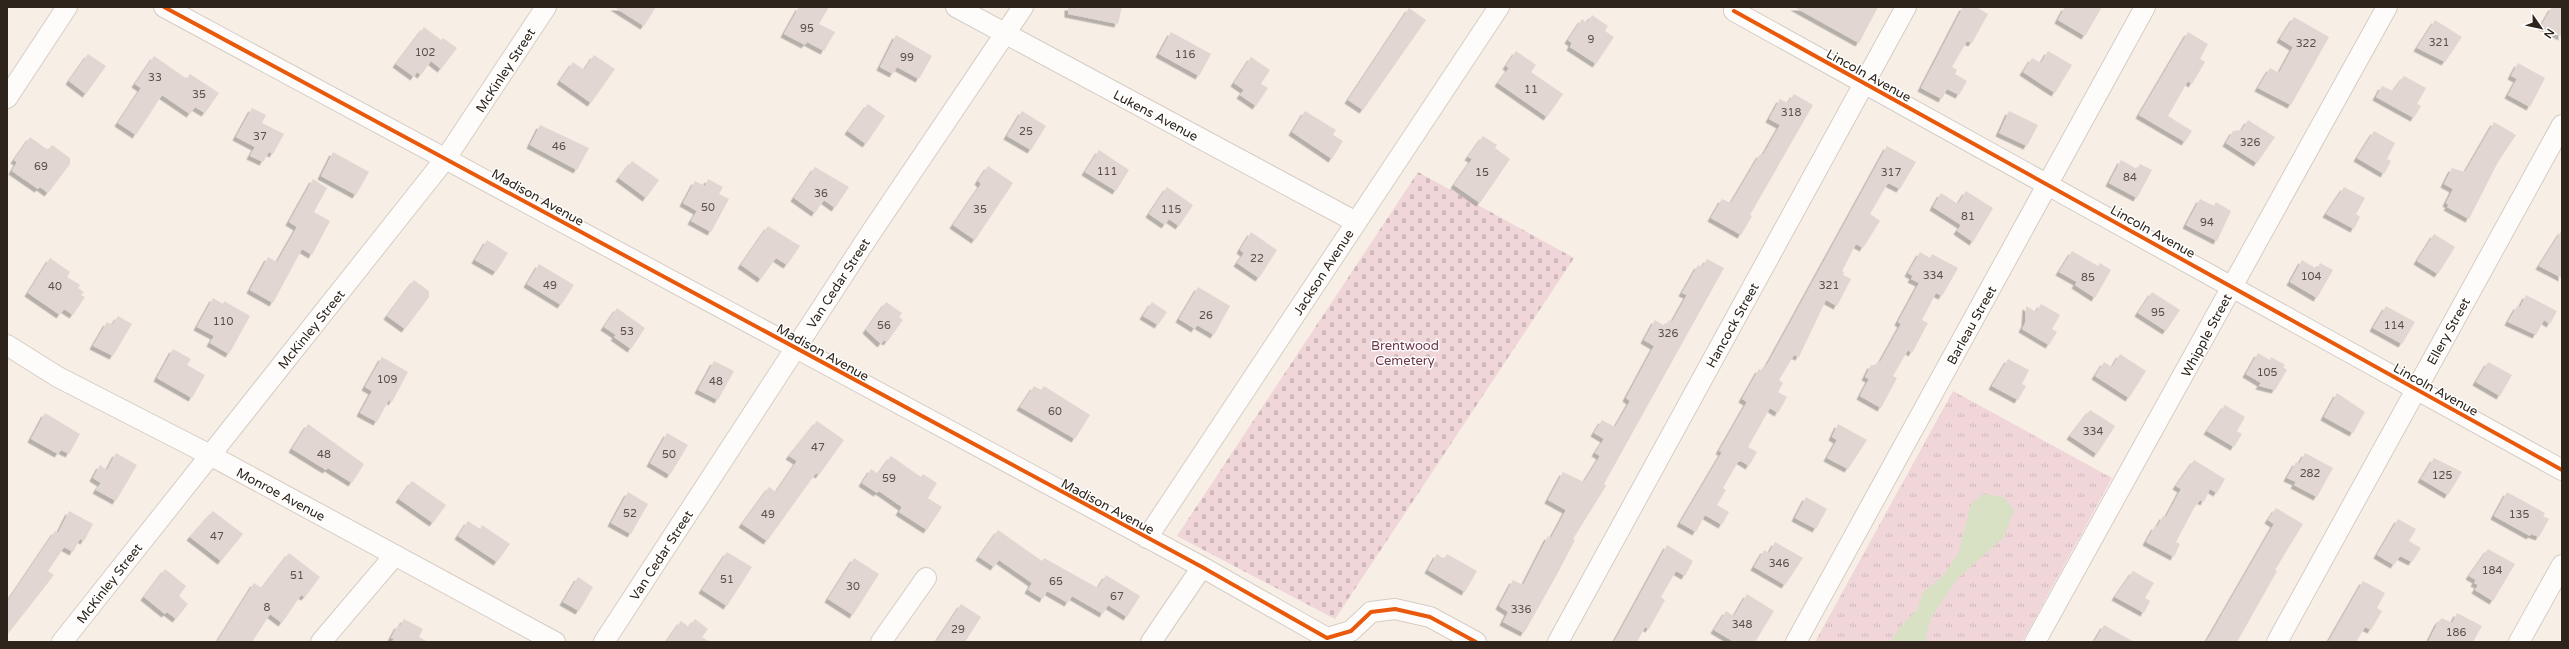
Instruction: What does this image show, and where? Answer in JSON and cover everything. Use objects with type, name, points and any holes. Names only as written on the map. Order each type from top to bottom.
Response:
[{"type":"street","points":[[7,98],[67,7]]},
{"type":"street","name":"Madison Avenue","points":[[164,7],[1202,567],[1327,638],[1351,632],[1371,612],[1396,609],[1430,617],[1476,642]]},
{"type":"street","name":"McKinley Street","points":[[62,642],[446,158],[546,7]]},
{"type":"street","name":"Lukens Avenue","points":[[956,7],[1356,222]]},
{"type":"street","name":"Van Cedar Street","points":[[604,642],[870,234],[1023,7]]},
{"type":"street","name":"Jackson Avenue","points":[[1147,538],[1499,7]]},
{"type":"street","name":"Hancock Street","points":[[1558,642],[1906,7]]},
{"type":"street","name":"Barleau Street","points":[[1796,642],[2145,7]]},
{"type":"street","name":"Whipple Street","points":[[2036,642],[2387,7]]},
{"type":"street","name":"Lincoln Avenue","points":[[1734,11],[2562,470]]},
{"type":"street","name":"Ellery Street","points":[[2277,642],[2562,125]]},
{"type":"street","name":"Monroe Avenue","points":[[7,345],[58,377],[210,455],[555,642]]},
{"type":"street","points":[[321,642],[394,555]]},
{"type":"street","points":[[2519,642],[2562,565]]},
{"type":"street","points":[[1151,642],[1202,567]]},
{"type":"street","points":[[882,642],[926,578]]},
{"type":"green space","name":"Brentwood Cemetery","points":[[1418,172],[1574,258],[1335,619],[1177,536]]},
{"type":"green space","points":[[1953,391],[2112,478],[2022,642],[1815,642]]},
{"type":"shaded area","points":[[1983,494],[2004,497],[2014,510],[2004,537],[1958,578],[1931,618],[1925,642],[1890,642],[1901,626],[1917,610],[1923,592],[1943,576],[1958,554],[1971,504]]},
{"type":"building","points":[[614,7],[656,7],[644,26]]},
{"type":"building","points":[[799,7],[829,7],[819,24],[835,32],[824,51],[807,42],[805,45],[784,34]]},
{"type":"building","points":[[1068,7],[1122,7],[1118,24],[1068,14]]},
{"type":"building","points":[[1794,7],[1878,7],[1859,43]]},
{"type":"building","points":[[1963,7],[1976,7],[1988,14],[1972,43],[1967,41],[1952,67],[1957,70],[1955,74],[1967,81],[1959,95],[1947,89],[1942,99],[1921,88]]},
{"type":"building","points":[[2065,7],[2102,7],[2085,36],[2058,20]]},
{"type":"building","points":[[2552,7],[2562,7],[2562,37],[2541,26]]},
{"type":"building","points":[[1409,8],[1426,20],[1363,110],[1348,100]]},
{"type":"building","points":[[1592,15],[1608,26],[1605,31],[1614,37],[1596,64],[1570,47],[1572,43],[1568,40],[1582,19],[1587,23]]},
{"type":"building","points":[[2294,17],[2329,37],[2291,105],[2258,88],[2270,68],[2279,73],[2293,47],[2280,39]]},
{"type":"building","points":[[2435,20],[2462,37],[2445,62],[2417,48]]},
{"type":"building","points":[[424,27],[441,40],[443,38],[457,48],[441,69],[431,61],[421,75],[417,72],[414,77],[396,64]]},
{"type":"building","points":[[1171,32],[1211,54],[1199,76],[1159,54]]},
{"type":"building","points":[[2188,32],[2208,44],[2200,59],[2205,62],[2192,84],[2188,81],[2168,116],[2192,131],[2185,142],[2139,115]]},
{"type":"building","points":[[896,35],[932,56],[919,79],[897,67],[893,74],[880,67]]},
{"type":"building","points":[[1516,51],[1536,65],[1531,72],[1563,94],[1547,117],[1498,83],[1509,68],[1506,66]]},
{"type":"building","points":[[2048,51],[2072,65],[2055,93],[2023,72],[2032,58],[2041,63]]},
{"type":"building","points":[[88,54],[106,66],[86,94],[69,81]]},
{"type":"building","points":[[594,55],[615,69],[591,103],[560,81],[573,62],[584,70]]},
{"type":"building","points":[[154,56],[187,79],[190,74],[219,93],[205,113],[195,107],[190,114],[162,95],[136,135],[118,123],[141,88],[135,84]]},
{"type":"building","points":[[1251,57],[1270,70],[1261,84],[1268,88],[1256,106],[1240,95],[1244,90],[1234,83]]},
{"type":"building","points":[[2518,63],[2545,78],[2530,107],[2508,95],[2517,79],[2511,76]]},
{"type":"building","points":[[2404,76],[2426,88],[2417,104],[2421,106],[2414,118],[2376,97],[2382,86],[2393,91]]},
{"type":"building","points":[[1794,94],[1813,105],[1750,215],[1752,216],[1741,235],[1711,218],[1722,199],[1731,203],[1760,154],[1763,155],[1780,125],[1769,119],[1780,99],[1788,103]]},
{"type":"building","points":[[868,104],[885,116],[866,144],[848,131]]},
{"type":"building","points":[[252,108],[266,115],[262,123],[284,134],[273,154],[269,152],[263,162],[250,156],[255,147],[236,137]]},
{"type":"building","points":[[1022,111],[1046,126],[1031,150],[1007,136]]},
{"type":"building","points":[[1305,111],[1336,130],[1333,135],[1343,141],[1332,159],[1292,132]]},
{"type":"building","points":[[2009,111],[2038,125],[2027,146],[1999,133]]},
{"type":"building","points":[[2248,120],[2275,137],[2257,163],[2226,143],[2233,131],[2242,130]]},
{"type":"building","points":[[2494,122],[2516,135],[2498,162],[2469,219],[2447,207],[2449,205],[2446,203],[2453,189],[2444,184],[2452,168],[2465,172]]},
{"type":"building","points":[[540,125],[589,148],[577,170],[530,145]]},
{"type":"building","points":[[2374,131],[2395,143],[2387,159],[2391,161],[2384,174],[2357,158]]},
{"type":"building","points":[[1483,136],[1497,145],[1495,148],[1510,159],[1480,203],[1454,185],[1472,159],[1468,157]]},
{"type":"building","points":[[30,137],[48,150],[52,145],[70,158],[70,164],[48,193],[40,187],[38,189],[12,171],[17,162],[14,160]]},
{"type":"building","points":[[1887,146],[1916,162],[1900,189],[1888,183],[1870,214],[1880,221],[1863,248],[1856,244],[1842,271],[1844,272],[1843,275],[1851,279],[1837,306],[1826,300],[1799,357],[1794,355],[1779,380],[1783,383],[1778,392],[1787,397],[1778,413],[1770,408],[1748,447],[1757,452],[1749,466],[1741,461],[1738,462],[1723,488],[1726,490],[1717,505],[1729,512],[1722,525],[1705,515],[1696,532],[1680,523],[1722,452],[1719,451],[1747,402],[1742,399],[1759,369],[1762,371],[1768,363]]},
{"type":"building","points":[[1099,150],[1129,170],[1116,191],[1085,172]]},
{"type":"building","points":[[333,152],[369,172],[356,195],[321,176]]},
{"type":"building","points":[[2121,160],[2137,169],[2140,164],[2152,170],[2137,198],[2109,183]]},
{"type":"building","points":[[632,161],[659,180],[646,198],[619,178]]},
{"type":"building","points":[[988,166],[1013,183],[975,240],[953,225],[981,184],[978,181]]},
{"type":"building","points":[[815,167],[849,187],[835,208],[824,200],[815,213],[794,198]]},
{"type":"building","points":[[313,179],[327,188],[314,212],[330,221],[312,255],[302,249],[273,303],[250,290],[268,257],[277,262],[297,227],[289,222]]},
{"type":"building","points":[[708,179],[723,187],[719,194],[729,199],[711,232],[691,221],[697,211],[683,203],[695,181],[705,186]]},
{"type":"building","points":[[1167,187],[1193,205],[1179,226],[1169,219],[1165,225],[1149,214]]},
{"type":"building","points":[[2344,187],[2365,198],[2356,214],[2360,217],[2354,229],[2326,214]]},
{"type":"building","points":[[1966,191],[1993,208],[1973,242],[1957,231],[1961,225],[1933,207],[1941,193],[1958,204]]},
{"type":"building","points":[[2200,199],[2214,206],[2216,202],[2231,211],[2217,241],[2186,225]]},
{"type":"building","points":[[768,226],[800,246],[787,265],[776,258],[761,279],[741,265]]},
{"type":"building","points":[[2562,230],[2562,278],[2539,266]]},
{"type":"building","points":[[1251,232],[1277,250],[1259,278],[1237,263],[1244,253],[1240,250]]},
{"type":"building","points":[[2434,234],[2455,247],[2438,274],[2417,261]]},
{"type":"building","points":[[487,240],[508,253],[496,272],[475,260]]},
{"type":"building","points":[[2072,251],[2098,266],[2100,263],[2111,270],[2095,298],[2075,285],[2077,282],[2059,272]]},
{"type":"building","points":[[1920,252],[1930,258],[1932,254],[1958,268],[1942,296],[1936,293],[1922,320],[1928,323],[1912,353],[1908,350],[1893,376],[1897,378],[1881,408],[1860,396],[1869,379],[1865,377],[1871,365],[1875,366],[1878,361],[1880,362],[1901,324],[1898,322],[1919,283],[1911,279],[1913,276],[1908,273]]},
{"type":"building","points":[[50,258],[70,272],[67,277],[80,285],[78,288],[84,292],[81,295],[85,297],[73,315],[64,309],[60,315],[28,293]]},
{"type":"building","points":[[1707,259],[1724,268],[1604,484],[1606,486],[1573,539],[1575,540],[1555,578],[1524,633],[1503,622],[1508,612],[1499,606],[1513,580],[1523,585],[1548,536],[1551,538],[1566,510],[1548,500],[1563,472],[1584,482],[1600,456],[1595,453],[1604,439],[1594,433],[1602,420],[1615,427],[1630,401],[1626,398],[1654,346],[1644,340],[1655,320],[1665,326],[1669,320],[1672,322],[1687,295],[1682,293],[1698,265],[1702,267]]},
{"type":"building","points":[[2302,260],[2317,269],[2320,263],[2333,270],[2317,298],[2290,282]]},
{"type":"building","points":[[539,264],[574,285],[561,305],[527,284]]},
{"type":"building","points":[[414,280],[429,291],[429,297],[405,329],[387,316]]},
{"type":"building","points":[[1198,287],[1230,306],[1214,335],[1197,325],[1195,329],[1179,319]]},
{"type":"building","points":[[2152,292],[2180,310],[2166,331],[2138,313]]},
{"type":"building","points":[[2526,295],[2557,311],[2550,324],[2544,320],[2536,335],[2508,322],[2517,306],[2520,307]]},
{"type":"building","points":[[213,298],[223,304],[224,301],[250,316],[229,354],[210,343],[214,336],[197,327]]},
{"type":"building","points":[[886,302],[902,313],[899,317],[903,320],[887,342],[884,340],[881,344],[866,330]]},
{"type":"building","points":[[1152,302],[1167,312],[1158,325],[1143,316]]},
{"type":"building","points":[[2041,304],[2060,315],[2052,329],[2057,332],[2049,345],[2022,329],[2025,323],[2026,306],[2036,312]]},
{"type":"building","points":[[2386,306],[2415,322],[2402,344],[2373,328]]},
{"type":"building","points":[[617,308],[645,328],[631,349],[614,337],[616,335],[604,327]]},
{"type":"building","points":[[118,316],[132,324],[113,356],[93,346],[107,322],[112,325]]},
{"type":"building","points":[[173,349],[191,359],[187,365],[205,375],[192,398],[157,378]]},
{"type":"building","points":[[2258,353],[2270,360],[2271,357],[2285,365],[2283,367],[2287,370],[2275,390],[2259,386],[2261,383],[2246,374]]},
{"type":"building","points":[[2120,354],[2146,371],[2129,398],[2095,376],[2104,362],[2112,367]]},
{"type":"building","points":[[382,357],[408,372],[392,402],[389,400],[377,422],[360,413],[372,391],[365,387]]},
{"type":"building","points":[[2008,359],[2029,370],[2022,384],[2026,386],[2018,400],[1992,386]]},
{"type":"building","points":[[714,361],[734,371],[718,400],[698,390]]},
{"type":"building","points":[[2488,362],[2512,375],[2500,396],[2476,382]]},
{"type":"building","points":[[1034,386],[1041,390],[1044,386],[1090,415],[1075,439],[1020,407]]},
{"type":"building","points":[[2337,393],[2365,412],[2353,433],[2324,417]]},
{"type":"building","points":[[2225,405],[2245,417],[2237,431],[2242,434],[2234,447],[2207,431]]},
{"type":"building","points":[[2090,410],[2115,426],[2097,454],[2070,436]]},
{"type":"building","points":[[45,413],[80,434],[69,454],[61,450],[58,454],[31,439]]},
{"type":"building","points":[[817,421],[844,440],[819,475],[816,473],[767,541],[742,524],[769,487],[776,492],[797,461],[789,456]]},
{"type":"building","points":[[308,424],[364,464],[352,483],[328,468],[326,470],[292,449]]},
{"type":"building","points":[[1838,424],[1867,440],[1848,469],[1827,458],[1837,440],[1832,437]]},
{"type":"building","points":[[667,433],[688,445],[670,475],[650,463]]},
{"type":"building","points":[[116,453],[137,465],[116,501],[96,490],[101,483],[93,478],[100,465],[107,470]]},
{"type":"building","points":[[2305,453],[2333,468],[2317,497],[2294,485],[2296,482],[2287,478],[2296,462],[2299,464]]},
{"type":"building","points":[[891,456],[921,477],[923,474],[937,483],[928,498],[942,507],[927,530],[899,512],[902,507],[879,491],[877,493],[862,483],[871,469],[878,474]]},
{"type":"building","points":[[2434,458],[2462,472],[2448,495],[2421,479]]},
{"type":"building","points":[[2194,460],[2225,479],[2217,493],[2210,489],[2204,502],[2200,500],[2194,508],[2176,542],[2180,544],[2174,557],[2146,542],[2155,526],[2157,527],[2163,516],[2166,517],[2181,489],[2176,486]]},
{"type":"building","points":[[412,481],[446,505],[433,523],[399,499]]},
{"type":"building","points":[[628,492],[648,504],[631,534],[611,523]]},
{"type":"building","points":[[2507,492],[2545,513],[2543,516],[2549,519],[2539,537],[2531,534],[2530,536],[2494,516]]},
{"type":"building","points":[[1806,497],[1827,509],[1816,529],[1795,518]]},
{"type":"building","points":[[2276,508],[2303,524],[2275,570],[2277,571],[2237,642],[2206,642],[2274,524],[2268,520]]},
{"type":"building","points":[[69,511],[93,524],[84,541],[80,539],[73,552],[64,547],[48,571],[54,575],[7,635],[7,602],[55,531],[58,533]]},
{"type":"building","points":[[213,511],[243,534],[221,561],[190,537]]},
{"type":"building","points":[[2398,519],[2416,529],[2409,541],[2421,548],[2412,562],[2400,556],[2394,565],[2377,555]]},
{"type":"building","points":[[468,521],[480,529],[482,525],[510,544],[497,562],[458,536]]},
{"type":"building","points":[[998,530],[1042,561],[1044,558],[1098,588],[1106,575],[1140,596],[1127,617],[1108,605],[1103,614],[1072,596],[1068,603],[1047,591],[1043,599],[1028,590],[1032,583],[999,560],[994,567],[979,557]]},
{"type":"building","points":[[1775,542],[1803,558],[1785,585],[1754,567],[1764,550],[1769,553]]},
{"type":"building","points":[[1667,545],[1693,561],[1685,576],[1676,571],[1661,597],[1665,600],[1649,629],[1645,627],[1637,642],[1614,642]]},
{"type":"building","points":[[2488,549],[2515,564],[2493,601],[2475,590],[2478,585],[2474,583],[2476,580],[2469,576]]},
{"type":"building","points":[[727,552],[752,567],[727,606],[702,590]]},
{"type":"building","points":[[289,553],[320,577],[305,597],[301,595],[282,623],[270,614],[252,642],[217,642],[254,583],[262,588]]},
{"type":"building","points":[[1437,554],[1444,559],[1447,554],[1477,571],[1465,592],[1428,570]]},
{"type":"building","points":[[854,558],[879,574],[853,615],[828,599]]},
{"type":"building","points":[[165,569],[186,586],[179,596],[188,604],[176,619],[167,612],[165,614],[144,597]]},
{"type":"building","points":[[2133,571],[2154,583],[2145,598],[2150,601],[2144,613],[2115,597]]},
{"type":"building","points":[[578,577],[593,587],[579,611],[563,602]]},
{"type":"building","points":[[2363,581],[2385,593],[2377,608],[2382,611],[2371,630],[2365,627],[2356,642],[2328,642]]},
{"type":"building","points":[[1747,594],[1774,611],[1755,642],[1734,642],[1714,630],[1726,611],[1734,616]]},
{"type":"building","points":[[961,604],[981,617],[965,642],[936,642]]},
{"type":"building","points":[[2457,613],[2482,626],[2473,642],[2428,642],[2438,622],[2442,618],[2452,623]]},
{"type":"building","points":[[404,619],[423,629],[419,637],[428,642],[392,642],[394,639],[391,638],[398,625],[400,626]]},
{"type":"building","points":[[695,619],[708,629],[702,637],[710,642],[666,642],[681,621],[689,627]]},
{"type":"building","points":[[2104,625],[2134,642],[2094,642]]},
{"type":"cycle path","points":[[164,7],[1202,567],[1327,638],[1351,631],[1371,612],[1395,609],[1430,617],[1476,642]]},
{"type":"cycle path","points":[[1734,11],[2562,470]]}]
